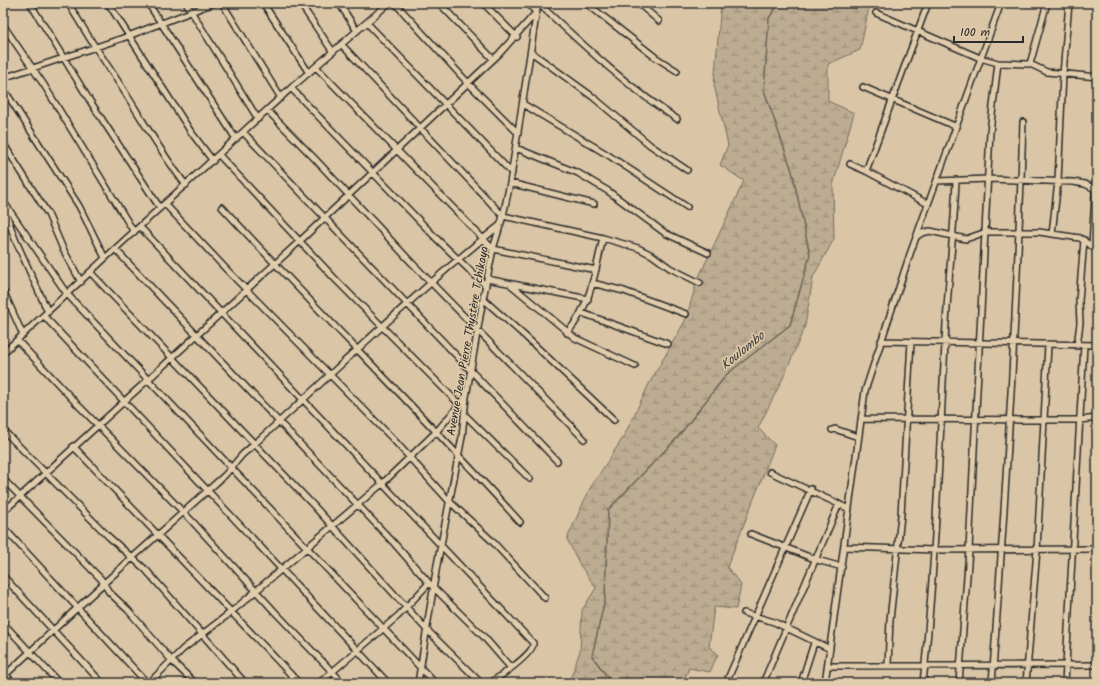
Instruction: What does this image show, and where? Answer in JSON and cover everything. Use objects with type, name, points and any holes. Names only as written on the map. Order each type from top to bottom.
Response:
[{"type":"street","points":[[30,3],[136,173],[160,208]]},
{"type":"street","points":[[68,3],[94,47],[117,80],[168,163],[186,185]]},
{"type":"street","points":[[108,3],[191,132],[213,161]]},
{"type":"street","points":[[148,3],[236,140]]},
{"type":"street","points":[[186,3],[258,118]]},
{"type":"street","points":[[3,78],[64,58],[214,3]]},
{"type":"street","points":[[222,3],[281,98]]},
{"type":"street","points":[[263,3],[309,73]]},
{"type":"street","points":[[300,3],[333,52]]},
{"type":"street","points":[[339,3],[357,32]]},
{"type":"street","points":[[395,3],[468,83],[518,133]]},
{"type":"street","points":[[439,3],[493,59]]},
{"type":"street","points":[[483,3],[517,37]]},
{"type":"street","points":[[3,512],[73,446],[247,288],[275,265],[517,37],[535,13],[528,3]]},
{"type":"street","points":[[538,3],[610,68],[656,105],[677,119]]},
{"type":"street","name":"Avenue Jean Pierre Thystère Tchikaya","points":[[418,683],[427,630],[431,585],[441,543],[458,454],[483,299],[493,249],[501,225],[512,173],[531,52],[535,13],[538,3]]},
{"type":"street","points":[[586,3],[655,57],[677,71]]},
{"type":"street","points":[[638,3],[660,21]]},
{"type":"street","points":[[866,171],[928,3]]},
{"type":"street","points":[[825,683],[865,390],[916,238],[1001,3]]},
{"type":"street","points":[[1030,64],[1047,3]]},
{"type":"street","points":[[1052,234],[1058,181],[1063,74],[1069,3]]},
{"type":"street","points":[[3,353],[291,88],[357,32],[387,4]]},
{"type":"street","points":[[876,13],[980,58],[998,63],[1030,64],[1047,72],[1097,77]]},
{"type":"street","points":[[366,24],[512,173]]},
{"type":"street","points":[[3,25],[33,68],[134,232]]},
{"type":"street","points":[[342,45],[421,127],[503,216],[603,238],[644,251],[670,268],[700,283]]},
{"type":"street","points":[[531,52],[593,97],[650,145],[688,170]]},
{"type":"street","points":[[959,683],[969,550],[978,343],[986,232],[990,132],[998,63]]},
{"type":"street","points":[[316,66],[493,249],[596,270]]},
{"type":"street","points":[[863,87],[957,127]]},
{"type":"street","points":[[3,88],[30,127],[79,206],[105,258]]},
{"type":"street","points":[[291,88],[458,260],[486,286]]},
{"type":"street","points":[[523,104],[608,155],[687,207]]},
{"type":"street","points":[[267,110],[477,331],[584,439]]},
{"type":"street","points":[[992,683],[1002,550],[1020,231],[1023,122]]},
{"type":"street","points":[[243,132],[557,461]]},
{"type":"street","points":[[3,143],[41,201],[63,249],[81,282]]},
{"type":"street","points":[[516,148],[578,173],[608,191],[665,232],[708,253]]},
{"type":"street","points":[[219,155],[382,327],[460,405]]},
{"type":"street","points":[[1092,245],[1097,162]]},
{"type":"street","points":[[850,164],[928,204]]},
{"type":"street","points":[[924,683],[934,550],[945,342],[956,180]]},
{"type":"street","points":[[937,181],[1058,181],[1085,184],[1096,190]]},
{"type":"street","points":[[510,183],[594,204]]},
{"type":"street","points":[[3,201],[67,294],[435,683]]},
{"type":"street","points":[[165,204],[410,457],[449,501],[491,540],[546,598]]},
{"type":"street","points":[[3,205],[15,239],[46,314],[123,401],[206,490],[282,568],[388,683]]},
{"type":"street","points":[[222,208],[275,265],[437,431],[520,522]]},
{"type":"street","points":[[13,683],[4,675],[55,630],[382,327],[408,306],[482,239],[501,225]]},
{"type":"street","points":[[140,227],[220,313],[441,543],[534,643],[531,651],[490,683]]},
{"type":"street","points":[[916,238],[922,233],[930,231],[953,238],[966,239],[986,232],[1020,231],[1052,234],[1084,240],[1097,250]]},
{"type":"street","points":[[567,333],[582,313],[588,299],[603,238]]},
{"type":"street","points":[[1077,346],[1080,323],[1079,300],[1084,240]]},
{"type":"street","points":[[115,249],[357,504],[431,585],[484,637],[511,668]]},
{"type":"street","points":[[90,272],[333,526],[407,606],[427,630],[481,683]]},
{"type":"street","points":[[487,279],[511,285],[588,299]]},
{"type":"street","points":[[592,283],[624,291],[686,314]]},
{"type":"street","points":[[511,285],[567,333],[590,346],[635,366]]},
{"type":"street","points":[[3,290],[23,335]]},
{"type":"street","points":[[483,299],[526,337],[614,420]]},
{"type":"street","points":[[582,313],[668,344]]},
{"type":"street","points":[[17,340],[183,511],[255,591],[343,683]]},
{"type":"street","points":[[881,341],[1013,343],[1077,346],[1097,345]]},
{"type":"street","points":[[888,665],[908,420],[911,342]]},
{"type":"street","points":[[1026,683],[1029,666],[1037,550],[1048,345]]},
{"type":"street","points":[[1065,683],[1084,346]]},
{"type":"street","points":[[3,527],[79,607],[148,683],[172,662],[183,649],[230,612],[383,483],[437,431],[466,397]]},
{"type":"street","points":[[464,414],[530,479]]},
{"type":"street","points":[[861,419],[1080,420],[1097,418]]},
{"type":"street","points":[[832,430],[835,429],[858,437]]},
{"type":"street","points":[[3,430],[109,537],[133,557],[245,683]]},
{"type":"street","points":[[73,446],[298,683]]},
{"type":"street","points":[[770,472],[849,509]]},
{"type":"street","points":[[3,479],[103,584],[172,662],[195,683]]},
{"type":"street","points":[[726,683],[811,490]]},
{"type":"street","points":[[763,683],[788,629],[840,504]]},
{"type":"street","points":[[751,534],[817,560],[842,567]]},
{"type":"street","points":[[844,547],[934,550],[1097,549]]},
{"type":"street","points":[[3,576],[55,630],[102,683]]},
{"type":"street","points":[[319,683],[383,629],[431,585]]},
{"type":"street","points":[[744,613],[788,629],[830,649]]},
{"type":"street","points":[[3,623],[59,683]]},
{"type":"street","points":[[801,683],[814,642]]},
{"type":"street","points":[[828,666],[1097,665]]},
{"type":"green space","points":[[721,3],[870,3],[860,50],[828,64],[828,101],[854,113],[833,185],[834,239],[813,277],[805,326],[785,374],[758,428],[775,445],[727,567],[741,585],[736,609],[714,607],[709,647],[718,654],[710,672],[689,668],[683,683],[569,683],[580,651],[582,610],[596,588],[580,565],[567,539],[589,490],[624,436],[649,384],[686,319],[697,281],[744,181],[720,165],[728,145],[714,85]]},
{"type":"waterway","name":"Koulombo","points":[[612,683],[592,656],[605,599],[608,510],[677,438],[727,374],[790,325],[810,255],[792,171],[764,90],[769,18],[779,3]]}]
